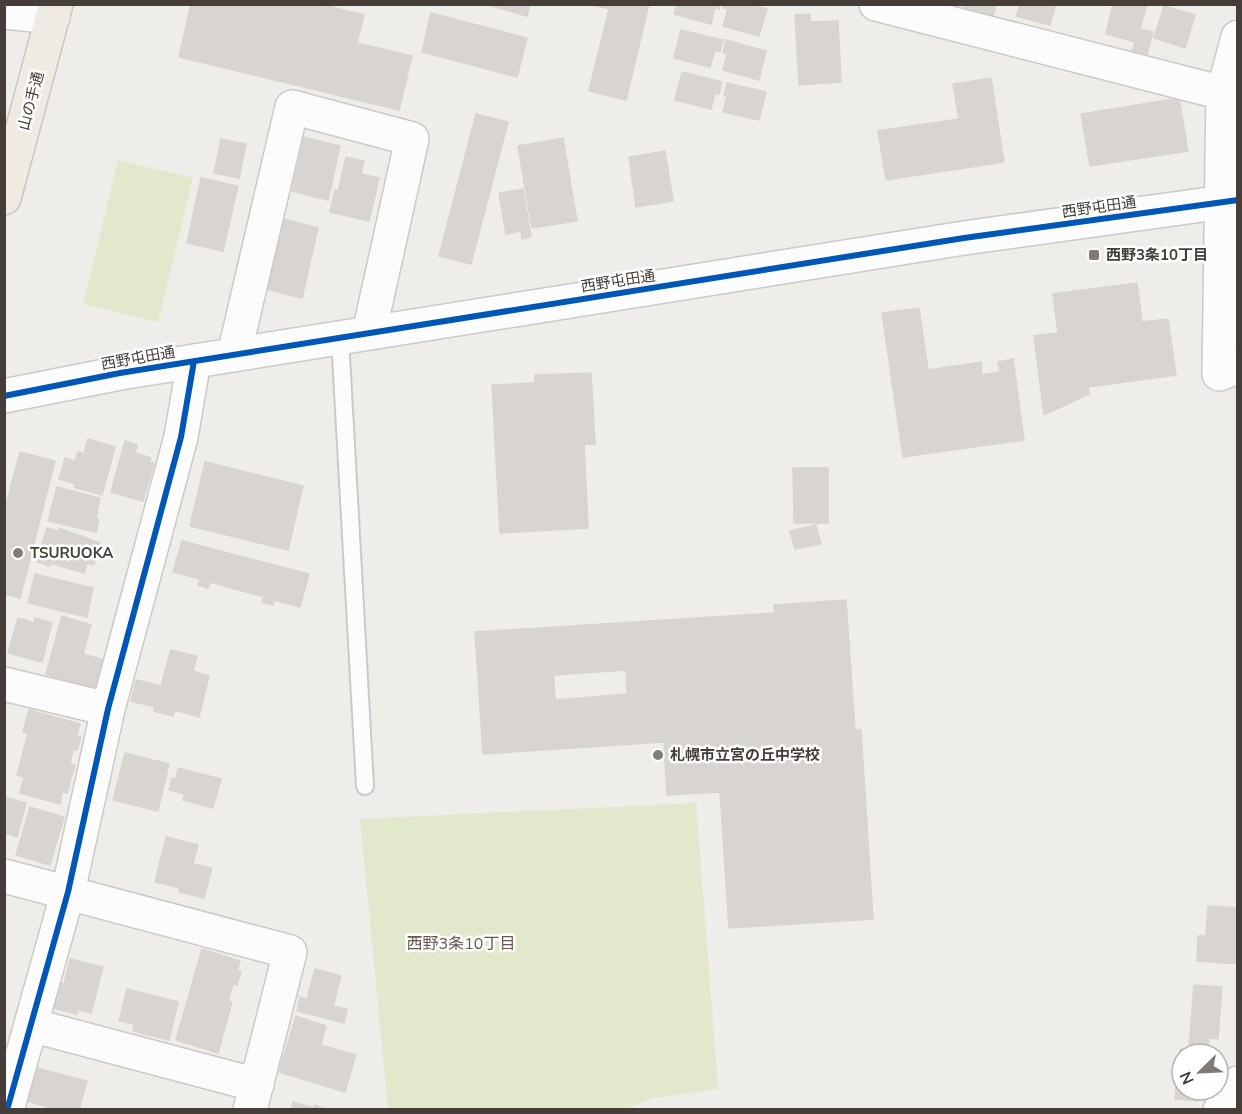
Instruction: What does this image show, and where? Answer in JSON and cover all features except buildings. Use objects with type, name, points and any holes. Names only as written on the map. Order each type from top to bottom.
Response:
[{"type":"main road","name":"山の手通","points":[[4,198],[55,11]]},
{"type":"street","points":[[876,4],[1223,93]]},
{"type":"street","points":[[4,12],[55,11]]},
{"type":"street","points":[[1238,37],[1223,93],[1230,201],[1219,374],[1238,367]]},
{"type":"street","points":[[234,355],[292,107],[412,139],[354,336]]},
{"type":"street","name":"西野屯田通","points":[[4,396],[120,373],[964,238],[1230,201]]},
{"type":"street","points":[[7,1110],[69,892],[108,709],[181,437],[194,361]]},
{"type":"street","points":[[4,684],[108,709]]},
{"type":"street","points":[[4,876],[290,952],[254,1097],[31,1025]]},
{"type":"street","points":[[1220,1110],[1238,1083]]},
{"type":"lane","points":[[354,336],[365,786]]},
{"type":"green space","points":[[118,160],[193,178],[158,322],[83,304]]},
{"type":"green space","points":[[696,803],[718,1089],[654,1098],[625,1109],[388,1109],[360,819]]},
{"type":"cycle path","points":[[4,396],[120,373],[964,238],[1238,200]]},
{"type":"cycle path","points":[[7,1110],[68,892],[108,709],[181,437],[194,361]]},
{"type":"place","name":"西野3条10丁目","points":[[1094,255]]},
{"type":"place","name":"TSURUOKA","points":[[18,553]]},
{"type":"place","name":"札幌市立宮の丘中学校","points":[[658,755]]},
{"type":"district","name":"西野3条10丁目","points":[[461,943]]}]
